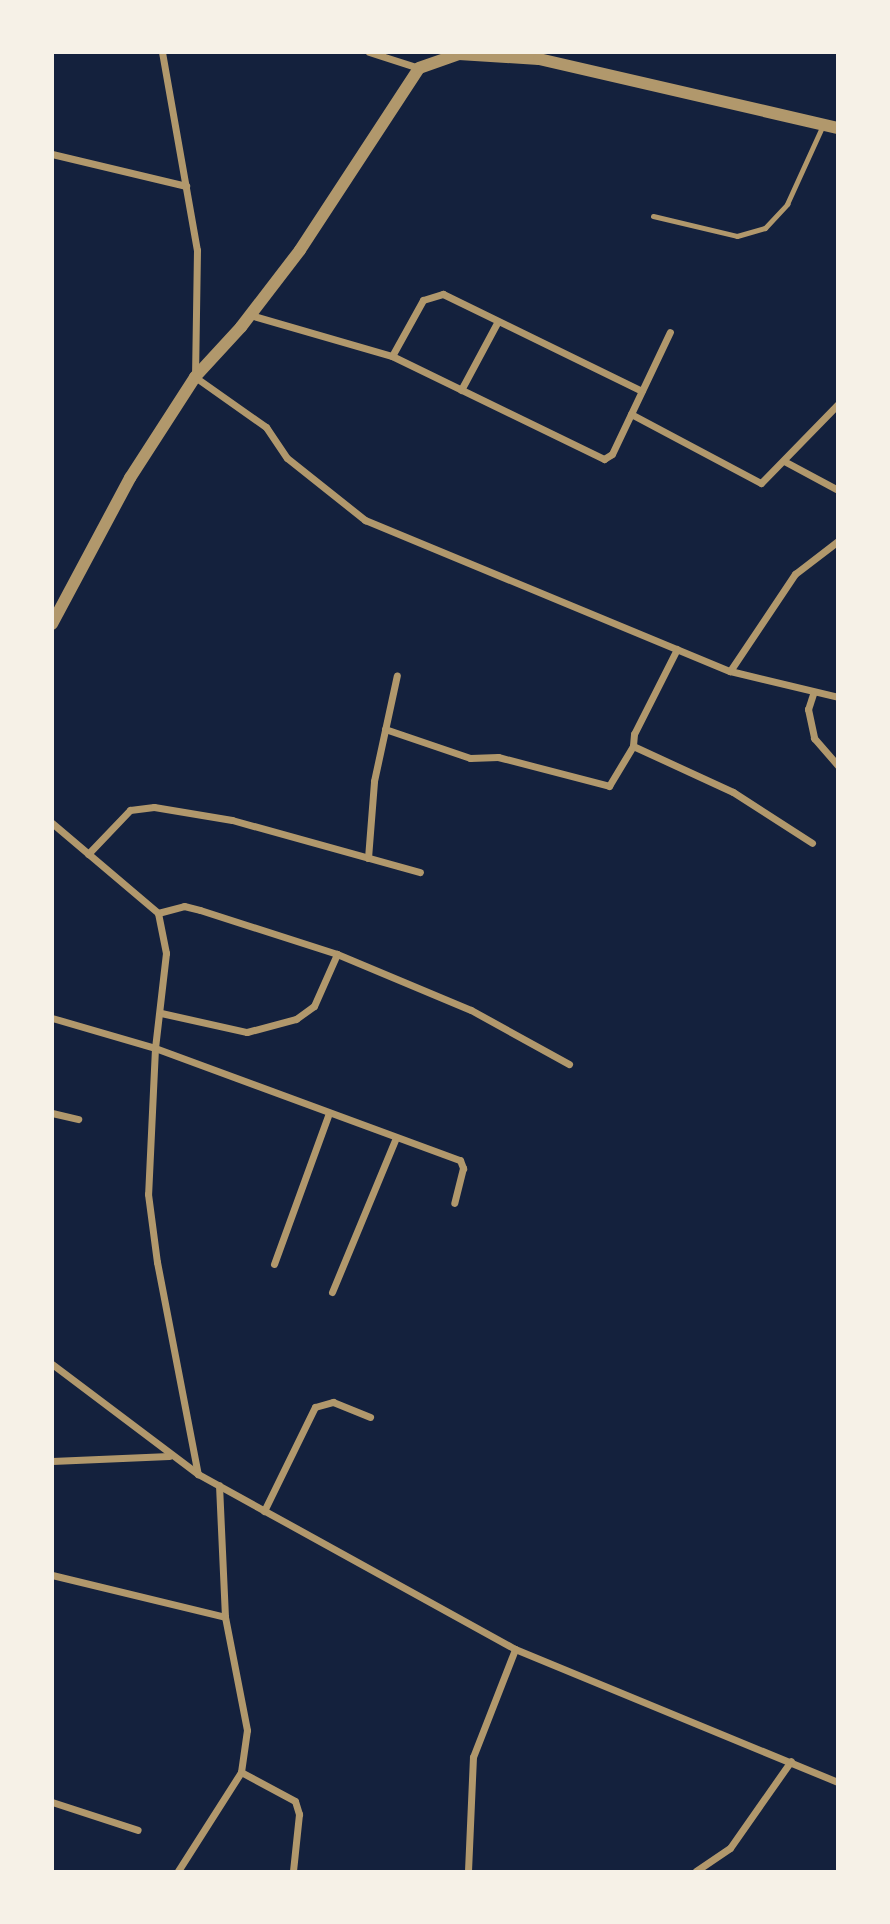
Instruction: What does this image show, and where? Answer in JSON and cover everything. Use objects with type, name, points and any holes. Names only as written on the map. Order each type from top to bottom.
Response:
[{"type":"street","points":[[162,52],[197,250],[195,377]]},
{"type":"street","points":[[369,52],[419,68],[459,54],[539,56],[838,128]]},
{"type":"street","points":[[52,624],[130,478],[195,377],[250,315],[300,250],[419,68]]},
{"type":"street","points":[[52,154],[186,186]]},
{"type":"street","points":[[392,356],[430,295],[443,294],[642,391]]},
{"type":"street","points":[[250,315],[392,356],[604,459],[612,454],[670,332]]},
{"type":"street","points":[[461,390],[498,321]]},
{"type":"street","points":[[195,377],[266,427],[287,458],[365,520],[730,671],[813,694],[838,697]]},
{"type":"street","points":[[631,414],[753,481],[766,481],[838,404]]},
{"type":"street","points":[[784,461],[838,490]]},
{"type":"street","points":[[730,671],[795,574],[838,541]]},
{"type":"street","points":[[385,729],[470,758],[498,757],[609,786],[633,746],[634,734],[677,649]]},
{"type":"street","points":[[368,858],[374,781],[397,675]]},
{"type":"street","points":[[813,694],[808,709],[814,738],[838,766]]},
{"type":"street","points":[[633,746],[733,792],[812,844]]},
{"type":"street","points":[[88,854],[131,810],[154,807],[232,820],[420,873]]},
{"type":"street","points":[[52,823],[158,913],[166,953],[162,1013],[155,1048],[149,1194],[157,1262],[198,1474]]},
{"type":"street","points":[[158,913],[184,906],[337,954],[471,1010],[569,1064]]},
{"type":"street","points":[[162,1013],[247,1032],[296,1019],[314,1006],[337,954]]},
{"type":"street","points":[[52,1018],[155,1048],[395,1140],[463,1163],[454,1203]]},
{"type":"street","points":[[52,1112],[78,1119]]},
{"type":"street","points":[[274,1264],[329,1113]]},
{"type":"street","points":[[332,1292],[395,1140]]},
{"type":"street","points":[[52,1364],[169,1456],[198,1474],[514,1649],[791,1760],[838,1782]]},
{"type":"street","points":[[264,1511],[315,1407],[333,1402],[370,1417]]},
{"type":"street","points":[[52,1461],[169,1456]]},
{"type":"street","points":[[178,1871],[241,1772],[247,1730],[225,1617],[219,1486]]},
{"type":"street","points":[[52,1575],[225,1617]]},
{"type":"street","points":[[468,1871],[473,1757],[514,1649]]},
{"type":"street","points":[[696,1871],[730,1848],[791,1760]]},
{"type":"street","points":[[241,1772],[295,1801],[299,1814],[293,1871]]},
{"type":"street","points":[[52,1802],[138,1830]]},
{"type":"lane","points":[[653,216],[737,236],[765,229],[787,204],[823,125]]}]
